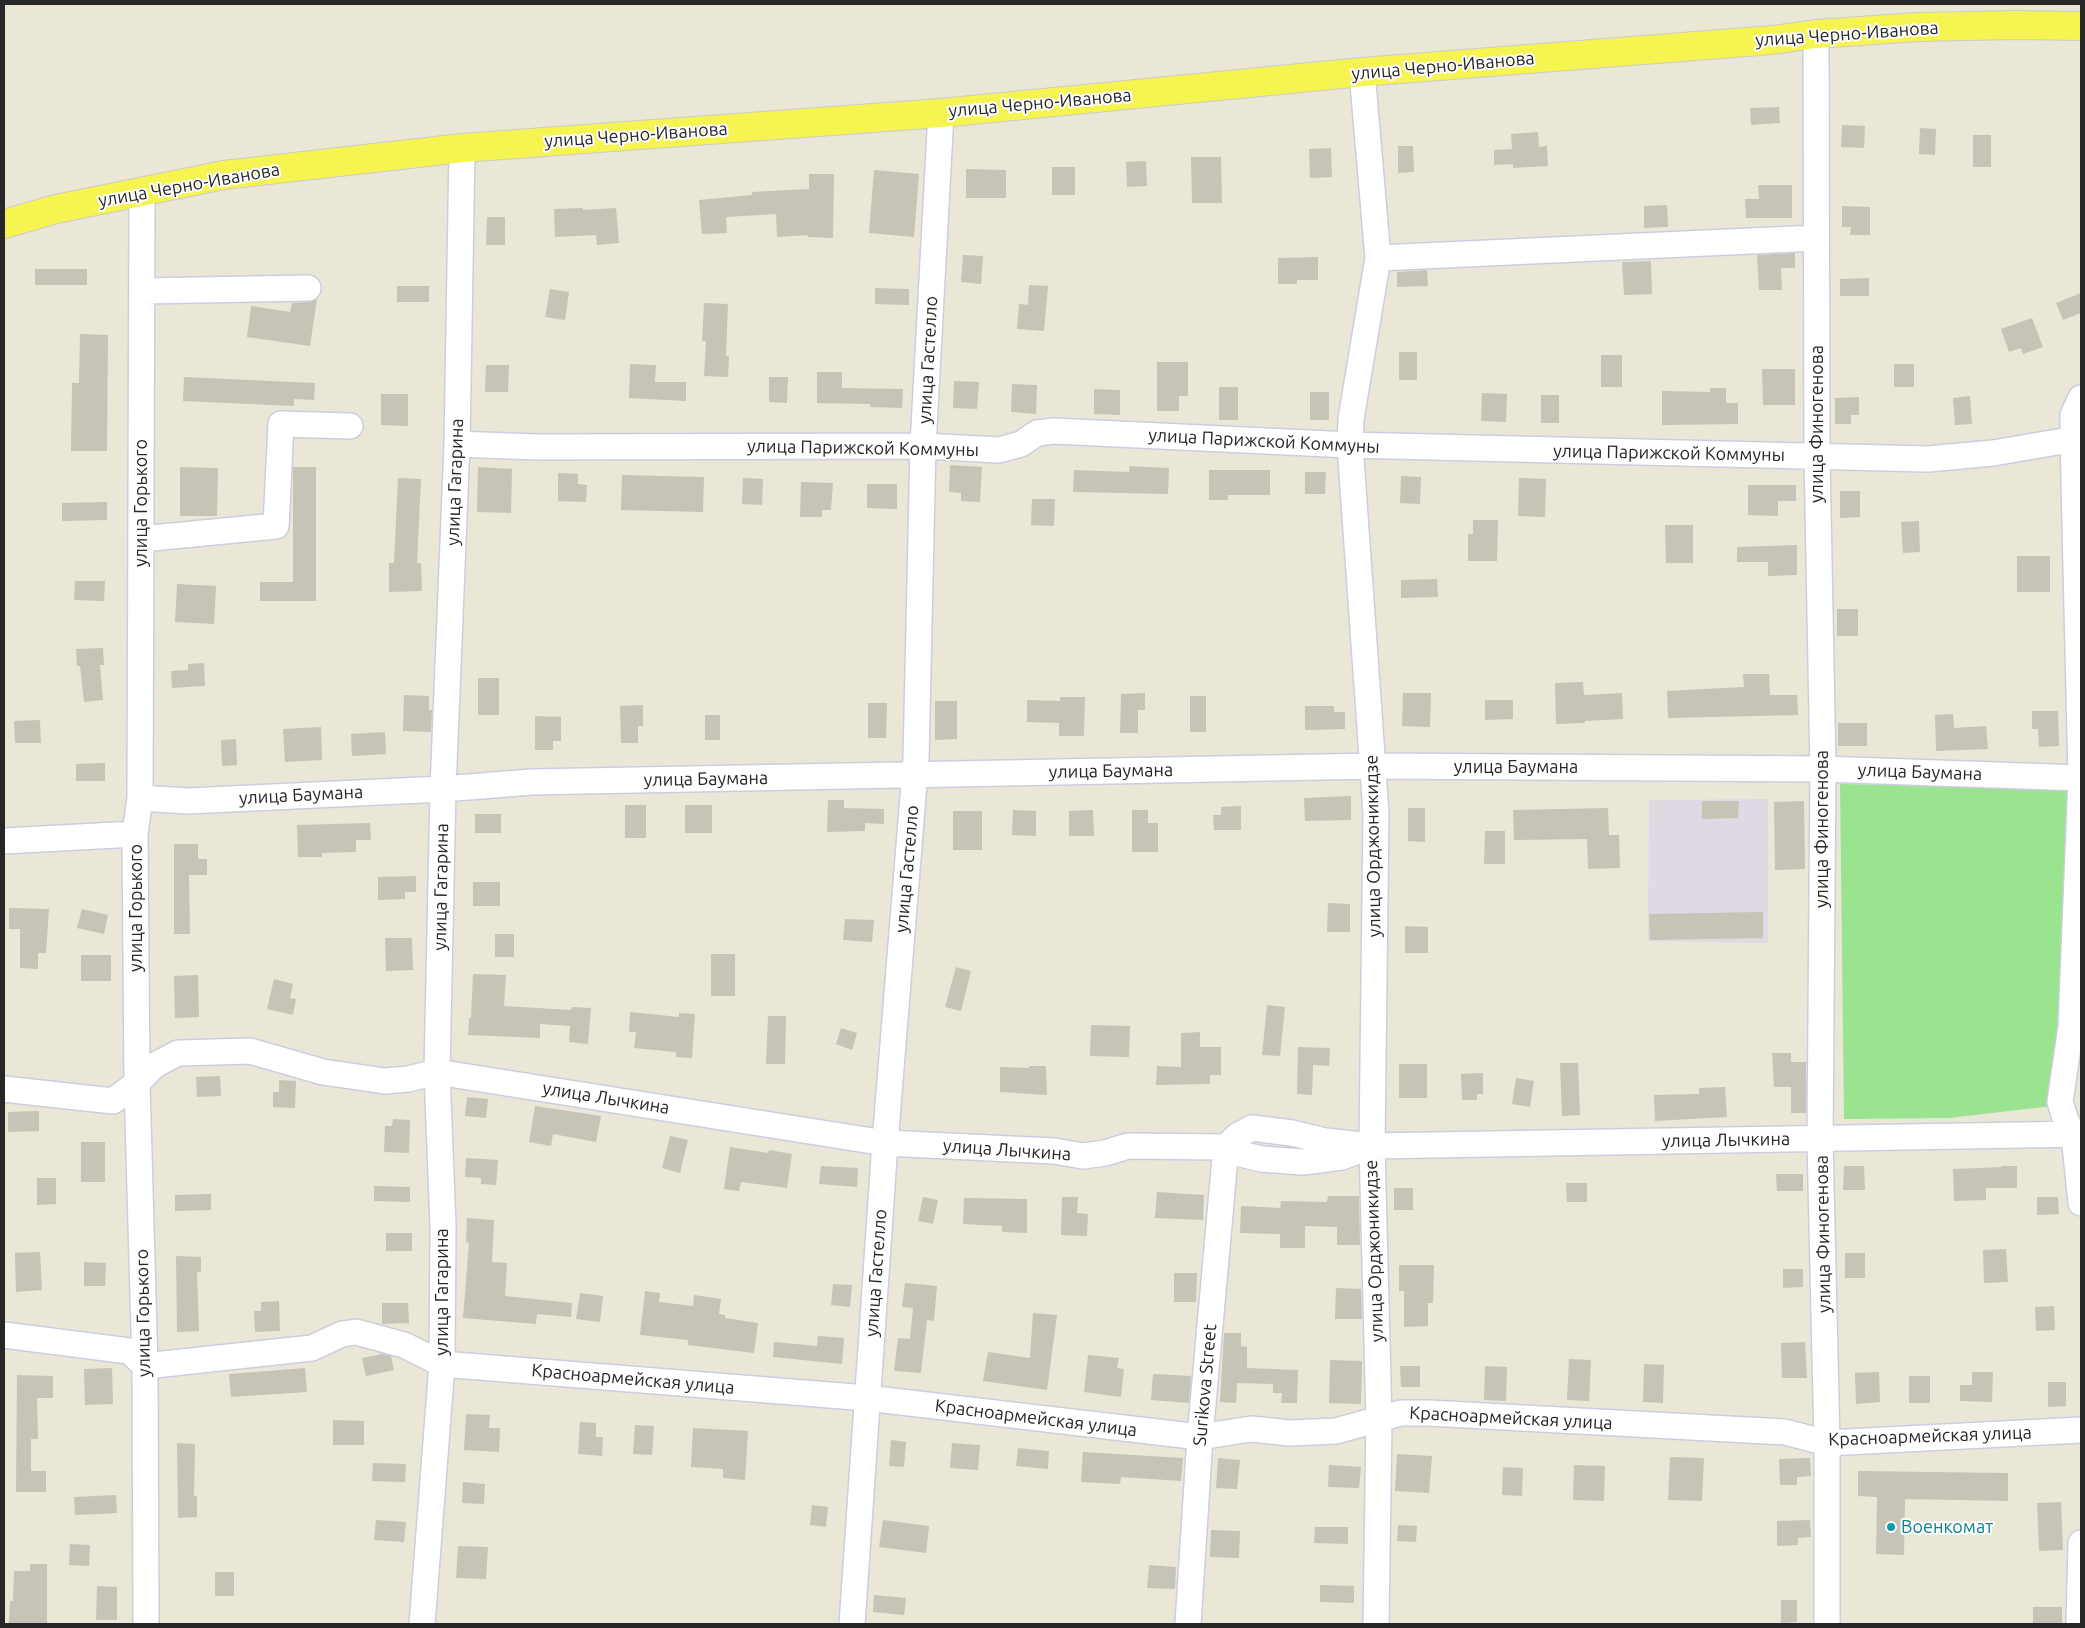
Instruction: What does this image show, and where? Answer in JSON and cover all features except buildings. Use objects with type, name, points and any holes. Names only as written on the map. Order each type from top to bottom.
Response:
[{"type":"main road","name":"улица Черно-Иванова","points":[[4,224],[56,210],[224,175],[462,148],[941,113],[1362,72],[1772,40],[1816,34],[1918,27],[2081,26]]},
{"type":"street","name":"улица Финогенова","points":[[1816,34],[1817,456],[1823,769],[1820,1139],[1827,1443],[1827,1624]]},
{"type":"street","name":"улица Орджоникидзе","points":[[1362,72],[1378,258],[1351,419],[1350,445],[1376,813],[1372,1146],[1379,1420],[1376,1624]]},
{"type":"street","name":"улица Гастелло","points":[[852,1624],[885,1142],[914,775],[923,446],[941,113]]},
{"type":"street","name":"улица Гагарина","points":[[422,1624],[442,1364],[443,1226],[437,1072],[444,789],[457,444],[462,148]]},
{"type":"street","name":"улица Горького","points":[[142,192],[140,798],[135,834],[137,1083],[145,1366],[146,1624]]},
{"type":"street","points":[[1378,258],[1816,238]]},
{"type":"street","points":[[142,291],[308,288]]},
{"type":"street","points":[[2081,398],[2073,415],[2077,438],[2081,778],[2071,1027],[2060,1102],[2066,1121],[2077,1134],[2081,1203]]},
{"type":"street","points":[[141,539],[276,526],[281,424],[350,426]]},
{"type":"street","name":"улица Парижской Коммуны","points":[[457,444],[536,447],[923,446],[999,450],[1021,444],[1037,433],[1054,431],[1350,445],[1928,459],[1993,453],[2077,438]]},
{"type":"street","name":"улица Баумана","points":[[140,798],[188,801],[444,789],[531,782],[1374,766],[1823,769],[2081,778]]},
{"type":"street","points":[[4,841],[135,834]]},
{"type":"street","name":"улица Лычкина","points":[[4,1088],[113,1101],[137,1083],[154,1065],[178,1053],[250,1052],[323,1072],[385,1081],[408,1079],[437,1072],[885,1142],[1054,1151],[1082,1156],[1105,1153],[1128,1146],[1226,1147],[1237,1136],[1252,1128],[1372,1146],[2077,1134]]},
{"type":"street","name":"Surikova Street","points":[[1188,1624],[1200,1437],[1226,1147]]},
{"type":"street","name":"Красноармейская улица","points":[[145,1366],[312,1348],[342,1334],[356,1332],[404,1346],[442,1364],[867,1398],[1200,1437],[1251,1429],[1290,1433],[1336,1431],[1401,1413],[1785,1432],[1827,1443],[2081,1430]]},
{"type":"street","points":[[4,1335],[129,1351],[145,1366]]},
{"type":"street","points":[[2079,1624],[2081,1543]]},
{"type":"shaded area","points":[[1768,799],[1768,943],[1648,941],[1649,800]]},
{"type":"green space","points":[[1840,784],[2072,788],[2052,1106],[1949,1118],[1844,1119]]},
{"type":"place","name":"Военкомат","points":[[1891,1527]]}]
